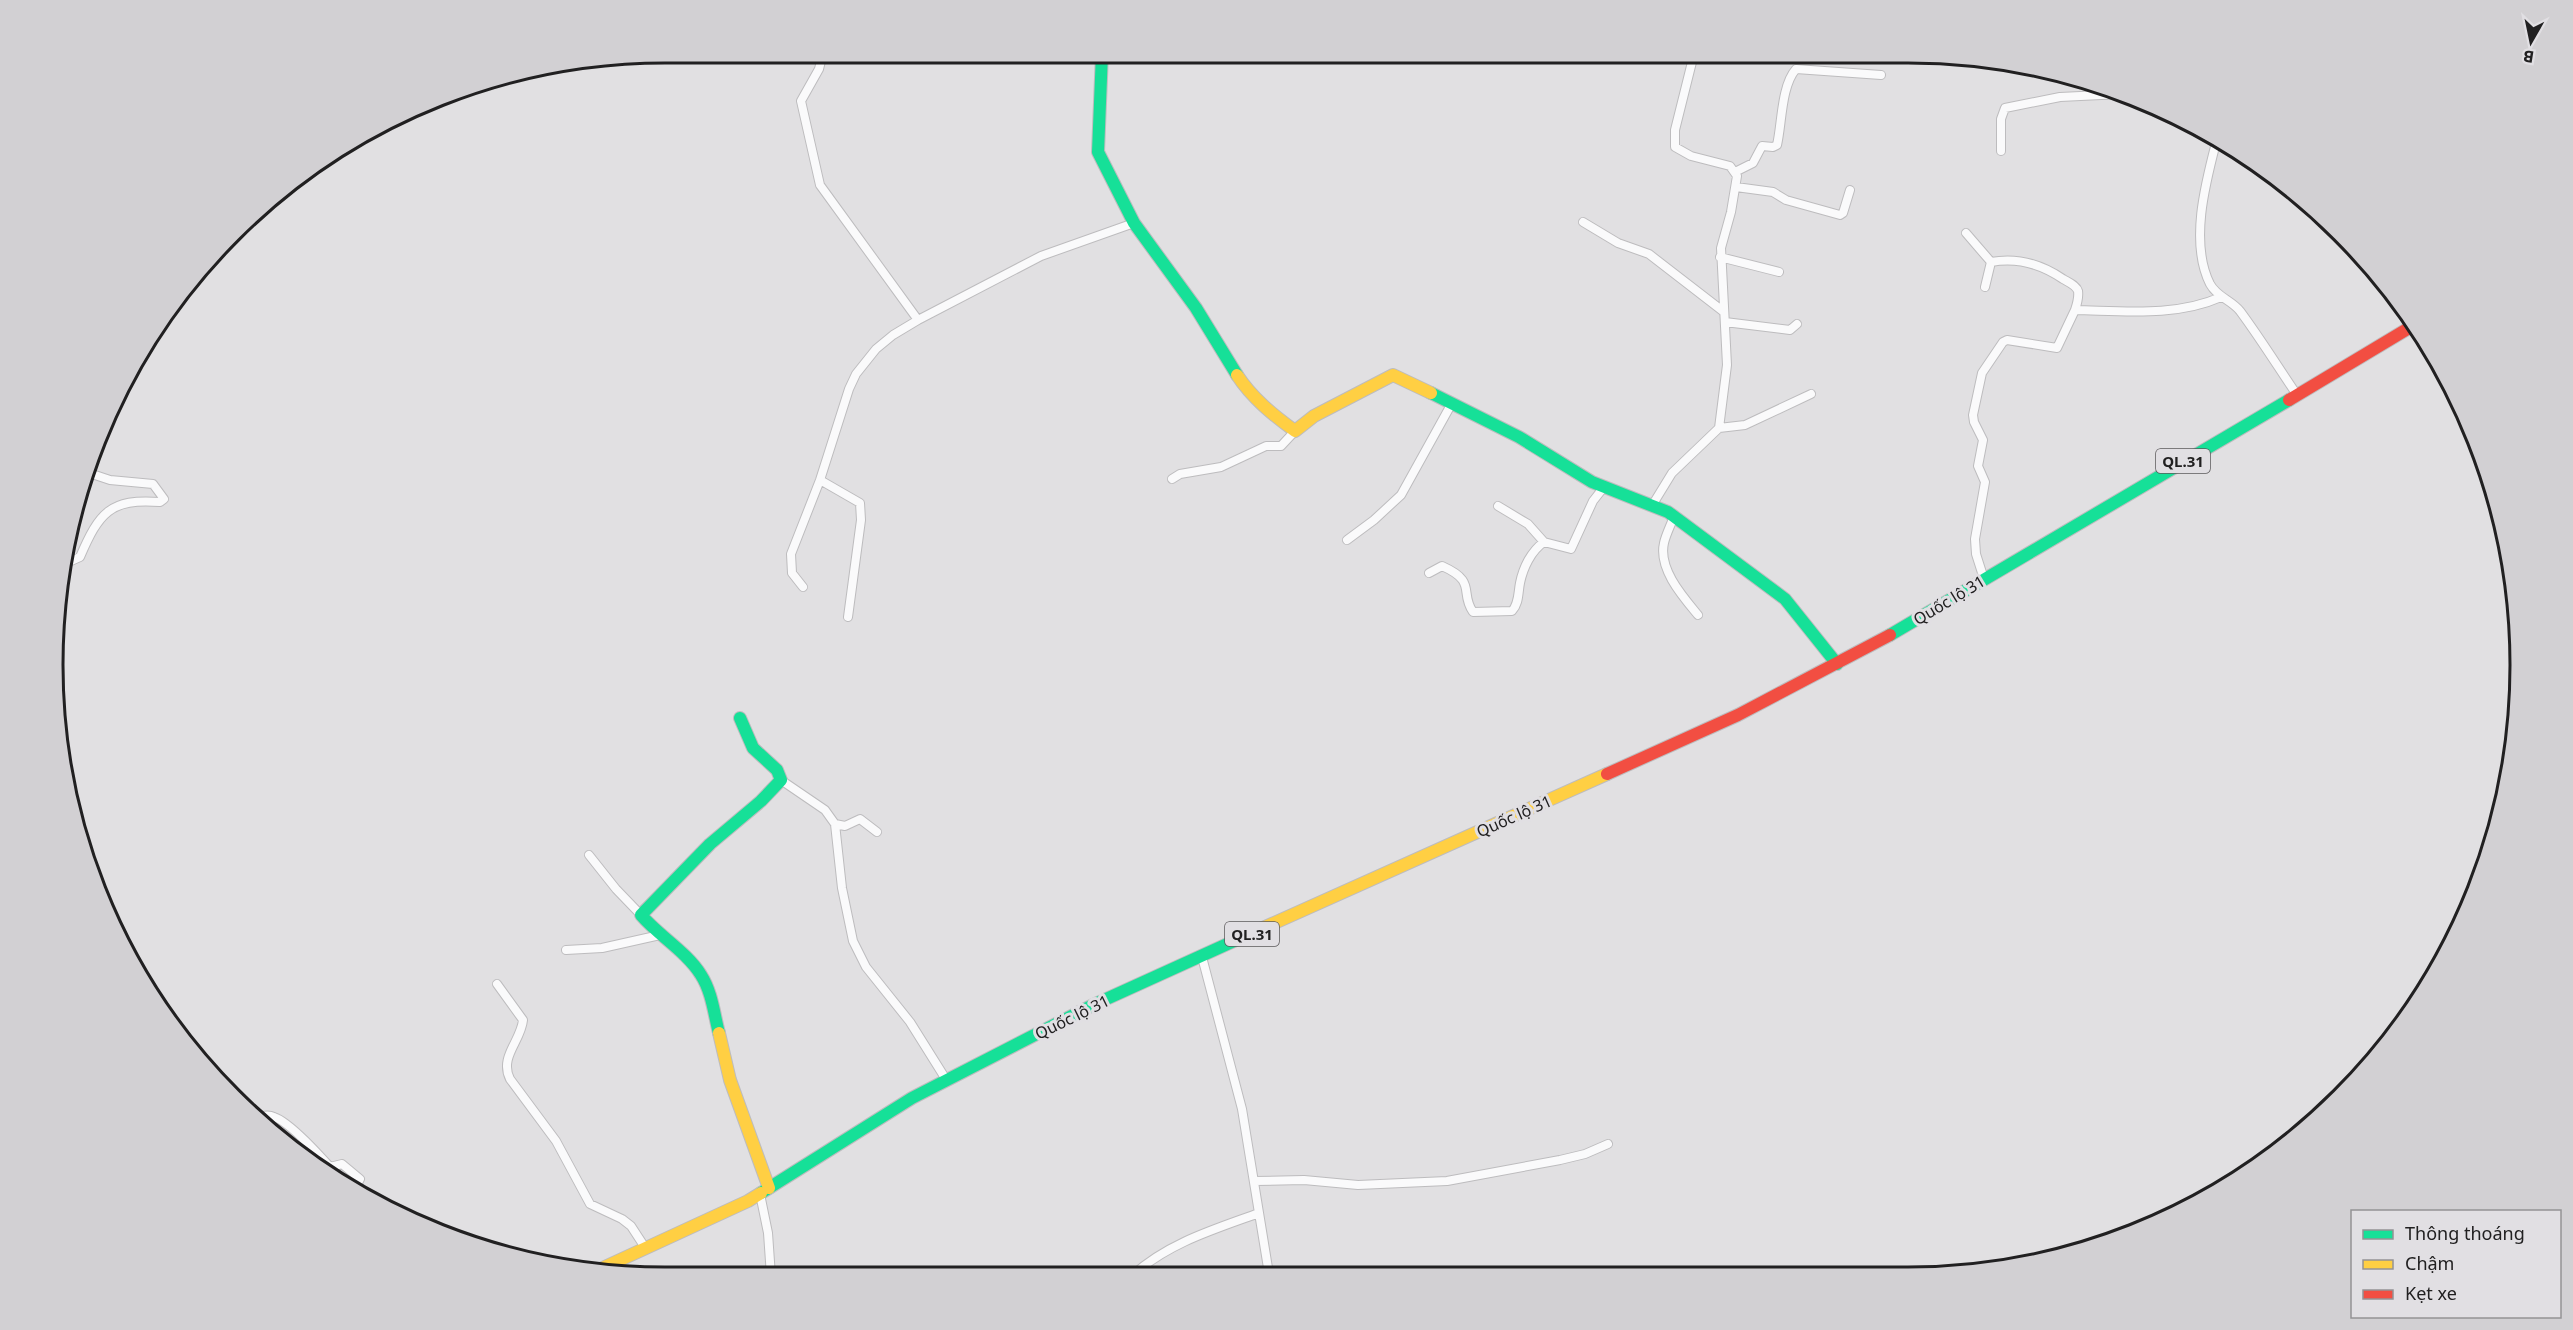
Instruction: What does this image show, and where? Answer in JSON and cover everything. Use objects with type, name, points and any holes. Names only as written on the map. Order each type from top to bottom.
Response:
[{"type":"main road","points":[[1101,63],[1097,143],[1116,189],[1134,223],[1196,308],[1245,386],[1271,414],[1295,431],[1327,409],[1393,375],[1520,437],[1604,487],[1653,504],[1674,516],[1785,599],[1837,664]]},
{"type":"main road","name":"Quốc lộ 31","points":[[611,1264],[764,1191],[912,1098],[1093,1005],[1738,715],[1837,664],[1920,618],[2407,329]]},
{"type":"main road","points":[[740,718],[753,748],[777,770],[781,780],[761,801],[710,844],[641,915],[693,964],[702,976],[709,993],[730,1080],[764,1191]]},
{"type":"street","points":[[820,63],[801,102],[820,184],[918,320]]},
{"type":"street","points":[[1692,63],[1676,130],[1675,147],[1691,156],[1730,166],[1736,172],[1736,187],[1722,239],[1720,257],[1727,365],[1719,428]]},
{"type":"street","points":[[1736,172],[1753,163],[1762,146],[1777,145],[1785,99],[1796,69],[1881,75]]},
{"type":"street","points":[[2001,150],[2001,119],[2005,108],[2060,97],[2102,95]]},
{"type":"street","points":[[2215,148],[2203,198],[2201,240],[2208,278],[2214,291],[2241,313],[2296,395]]},
{"type":"street","points":[[1736,187],[1773,192],[1786,200],[1840,215],[1843,213],[1850,190]]},
{"type":"street","points":[[1583,222],[1618,243],[1649,254],[1724,312]]},
{"type":"street","points":[[802,587],[792,573],[790,561],[856,374],[883,342],[918,320],[1041,256],[1134,223]]},
{"type":"street","points":[[1966,233],[1991,262]]},
{"type":"street","points":[[1720,257],[1779,272]]},
{"type":"street","points":[[1984,579],[1976,554],[1975,539],[1985,482],[1978,466],[1983,440],[1973,415],[1982,374],[2005,340],[2057,348],[2076,310],[2078,296],[2075,287],[2046,267],[2013,261],[1991,262]]},
{"type":"street","points":[[1985,287],[1991,262]]},
{"type":"street","points":[[2076,310],[2174,310],[2201,306],[2221,297]]},
{"type":"street","points":[[1725,322],[1790,330],[1797,324]]},
{"type":"street","points":[[1653,504],[1672,473],[1719,428],[1745,425],[1811,394]]},
{"type":"street","points":[[1347,540],[1374,520],[1401,495],[1452,403]]},
{"type":"street","points":[[1172,479],[1180,474],[1221,467],[1266,446],[1281,446],[1295,431]]},
{"type":"street","points":[[73,560],[80,557],[86,543],[109,510],[131,501],[160,502],[164,499],[153,484],[110,480],[94,475]]},
{"type":"street","points":[[820,480],[860,503],[861,520],[848,617]]},
{"type":"street","points":[[1498,506],[1528,524],[1544,542],[1570,549],[1593,501],[1604,487]]},
{"type":"street","points":[[1674,516],[1664,543],[1664,559],[1672,578],[1698,615]]},
{"type":"street","points":[[1429,573],[1442,566],[1458,574],[1468,589],[1470,609],[1473,612],[1512,611],[1517,604],[1521,579],[1532,552],[1544,542]]},
{"type":"street","points":[[781,780],[825,810],[835,825],[842,888],[853,941],[866,967],[910,1022],[947,1081]]},
{"type":"street","points":[[835,825],[845,826],[860,819],[877,832]]},
{"type":"street","points":[[589,855],[616,889],[641,915]]},
{"type":"street","points":[[566,950],[602,948],[660,935]]},
{"type":"street","points":[[1202,957],[1242,1109],[1268,1267]]},
{"type":"street","points":[[497,984],[523,1020],[507,1064],[510,1079],[556,1141],[590,1204],[622,1219],[631,1226],[646,1249]]},
{"type":"street","points":[[265,1116],[277,1117],[322,1160]]},
{"type":"street","points":[[1254,1180],[1304,1180],[1359,1185],[1448,1181],[1560,1160],[1585,1154],[1608,1144]]},
{"type":"street","points":[[332,1167],[342,1164],[357,1175],[360,1183]]},
{"type":"street","points":[[764,1191],[770,1267]]},
{"type":"street","points":[[1142,1267],[1165,1251],[1259,1213]]},
{"type":"traffic: fast","points":[[1102,63],[1098,152],[1134,223],[1196,308],[1237,375]]},
{"type":"traffic: fast","points":[[1431,393],[1519,437],[1592,482],[1668,512],[1785,599],[1837,664]]},
{"type":"traffic: fast","points":[[1890,635],[2289,400]]},
{"type":"traffic: fast","points":[[719,1033],[710,996],[701,975],[688,959],[641,915],[710,844],[761,801],[781,780],[777,770],[753,748],[740,718]]},
{"type":"traffic: fast","points":[[761,1193],[912,1098],[1093,1005],[1245,936]]},
{"type":"traffic: slow","points":[[1237,375],[1263,406],[1295,431],[1314,416],[1393,375],[1431,393]]},
{"type":"traffic: slow","points":[[1245,936],[1607,774]]},
{"type":"traffic: slow","points":[[719,1033],[730,1080],[769,1188]]},
{"type":"traffic: slow","points":[[610,1264],[761,1193]]},
{"type":"traffic: jam","points":[[2289,400],[2407,329]]},
{"type":"traffic: jam","points":[[1607,774],[1738,715],[1890,635]]}]
